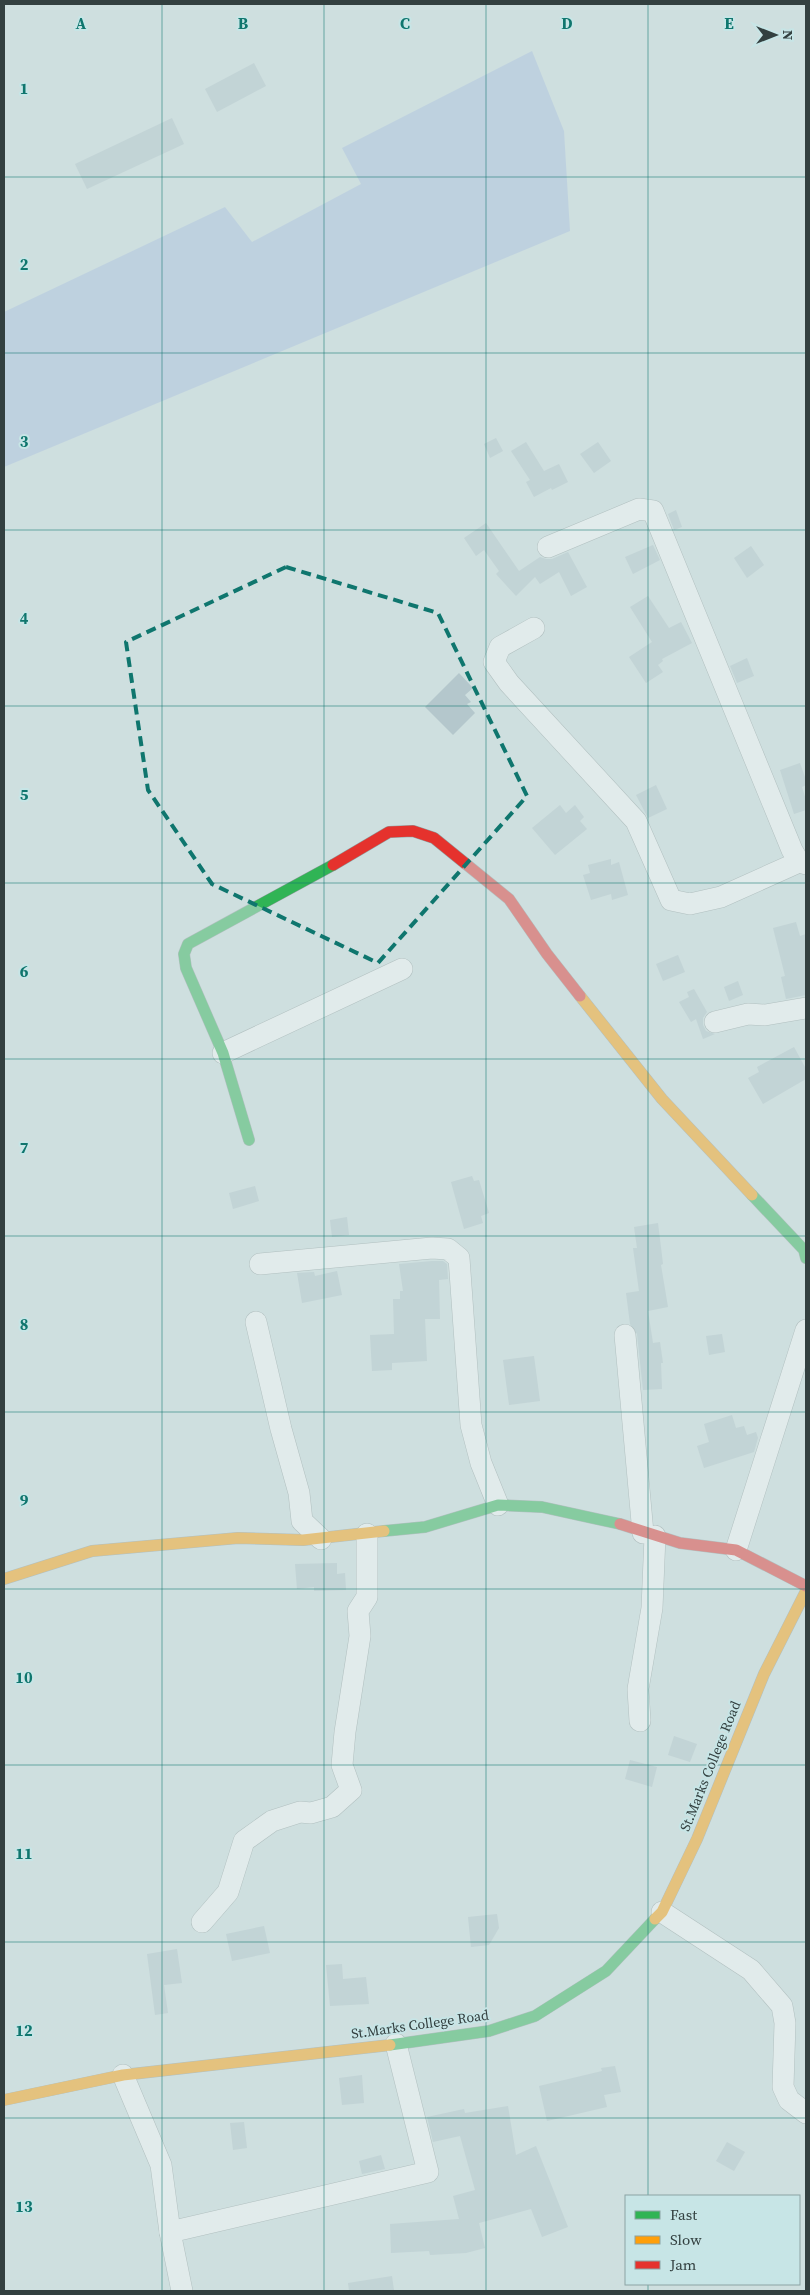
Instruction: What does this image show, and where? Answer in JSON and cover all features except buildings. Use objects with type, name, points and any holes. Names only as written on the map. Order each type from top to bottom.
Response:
[{"type":"street","points":[[534,628],[500,647],[494,662],[509,683],[636,821],[671,900],[690,904],[721,898],[803,863],[792,850],[653,511],[639,509],[548,547]]},
{"type":"street","points":[[249,1140],[223,1053],[186,968],[184,954],[188,944],[346,858],[389,832],[413,831],[434,838],[509,899],[547,954],[662,1099],[804,1250],[806,1258]]},
{"type":"street","points":[[223,1053],[402,969]]},
{"type":"street","points":[[715,1022],[748,1014],[765,1015],[806,1008]]},
{"type":"street","points":[[260,1264],[432,1248],[448,1249],[459,1258],[471,1425],[481,1463],[498,1505]]},
{"type":"street","points":[[256,1322],[281,1429],[299,1492],[302,1521],[321,1539]]},
{"type":"street","points":[[736,1550],[806,1330]]},
{"type":"street","points":[[625,1335],[649,1535],[652,1608],[638,1690],[640,1721]]},
{"type":"street","points":[[4,1579],[92,1550],[238,1538],[303,1540],[367,1534],[425,1527],[498,1505],[542,1507],[605,1519],[649,1535],[680,1543],[736,1550],[806,1586]]},
{"type":"street","points":[[202,1922],[228,1892],[244,1841],[272,1821],[300,1812],[311,1812],[332,1807],[351,1790],[342,1765],[345,1732],[360,1636],[358,1611],[367,1597],[367,1534]]},
{"type":"street","name":"St.Marks College Road","points":[[4,2100],[123,2075],[396,2044],[489,2031],[535,2016],[606,1971],[662,1912],[697,1839],[764,1674],[806,1591]]},
{"type":"street","points":[[662,1912],[751,1970],[782,2006],[785,2023],[782,2087],[789,2100],[806,2113]]},
{"type":"street","points":[[170,2232],[428,2172],[396,2044]]},
{"type":"street","points":[[123,2075],[161,2165],[170,2232],[182,2291]]},
{"type":"highlighted area","points":[[286,567],[438,613],[527,796],[378,963],[212,884],[148,790],[126,642]]},
{"type":"water","points":[[532,51],[564,131],[570,231],[4,467],[4,312],[225,207],[252,242],[361,184],[342,148]]},
{"type":"traffic: fast","points":[[249,1140],[223,1053],[186,968],[184,954],[188,944],[333,865]]},
{"type":"traffic: fast","points":[[752,1195],[804,1250],[806,1258]]},
{"type":"traffic: fast","points":[[384,1531],[425,1527],[498,1505],[542,1507],[620,1524]]},
{"type":"traffic: fast","points":[[390,2045],[489,2031],[535,2016],[606,1971],[655,1919]]},
{"type":"traffic: slow","points":[[580,996],[662,1099],[752,1195]]},
{"type":"traffic: slow","points":[[4,1579],[92,1551],[238,1538],[303,1540],[384,1531]]},
{"type":"traffic: slow","points":[[655,1919],[662,1912],[697,1839],[764,1674],[806,1591]]},
{"type":"traffic: slow","points":[[4,2100],[123,2075],[390,2045]]},
{"type":"traffic: jam","points":[[333,865],[389,832],[413,831],[434,838],[509,899],[547,954],[580,996]]},
{"type":"traffic: jam","points":[[620,1524],[680,1543],[736,1550],[806,1586]]}]
